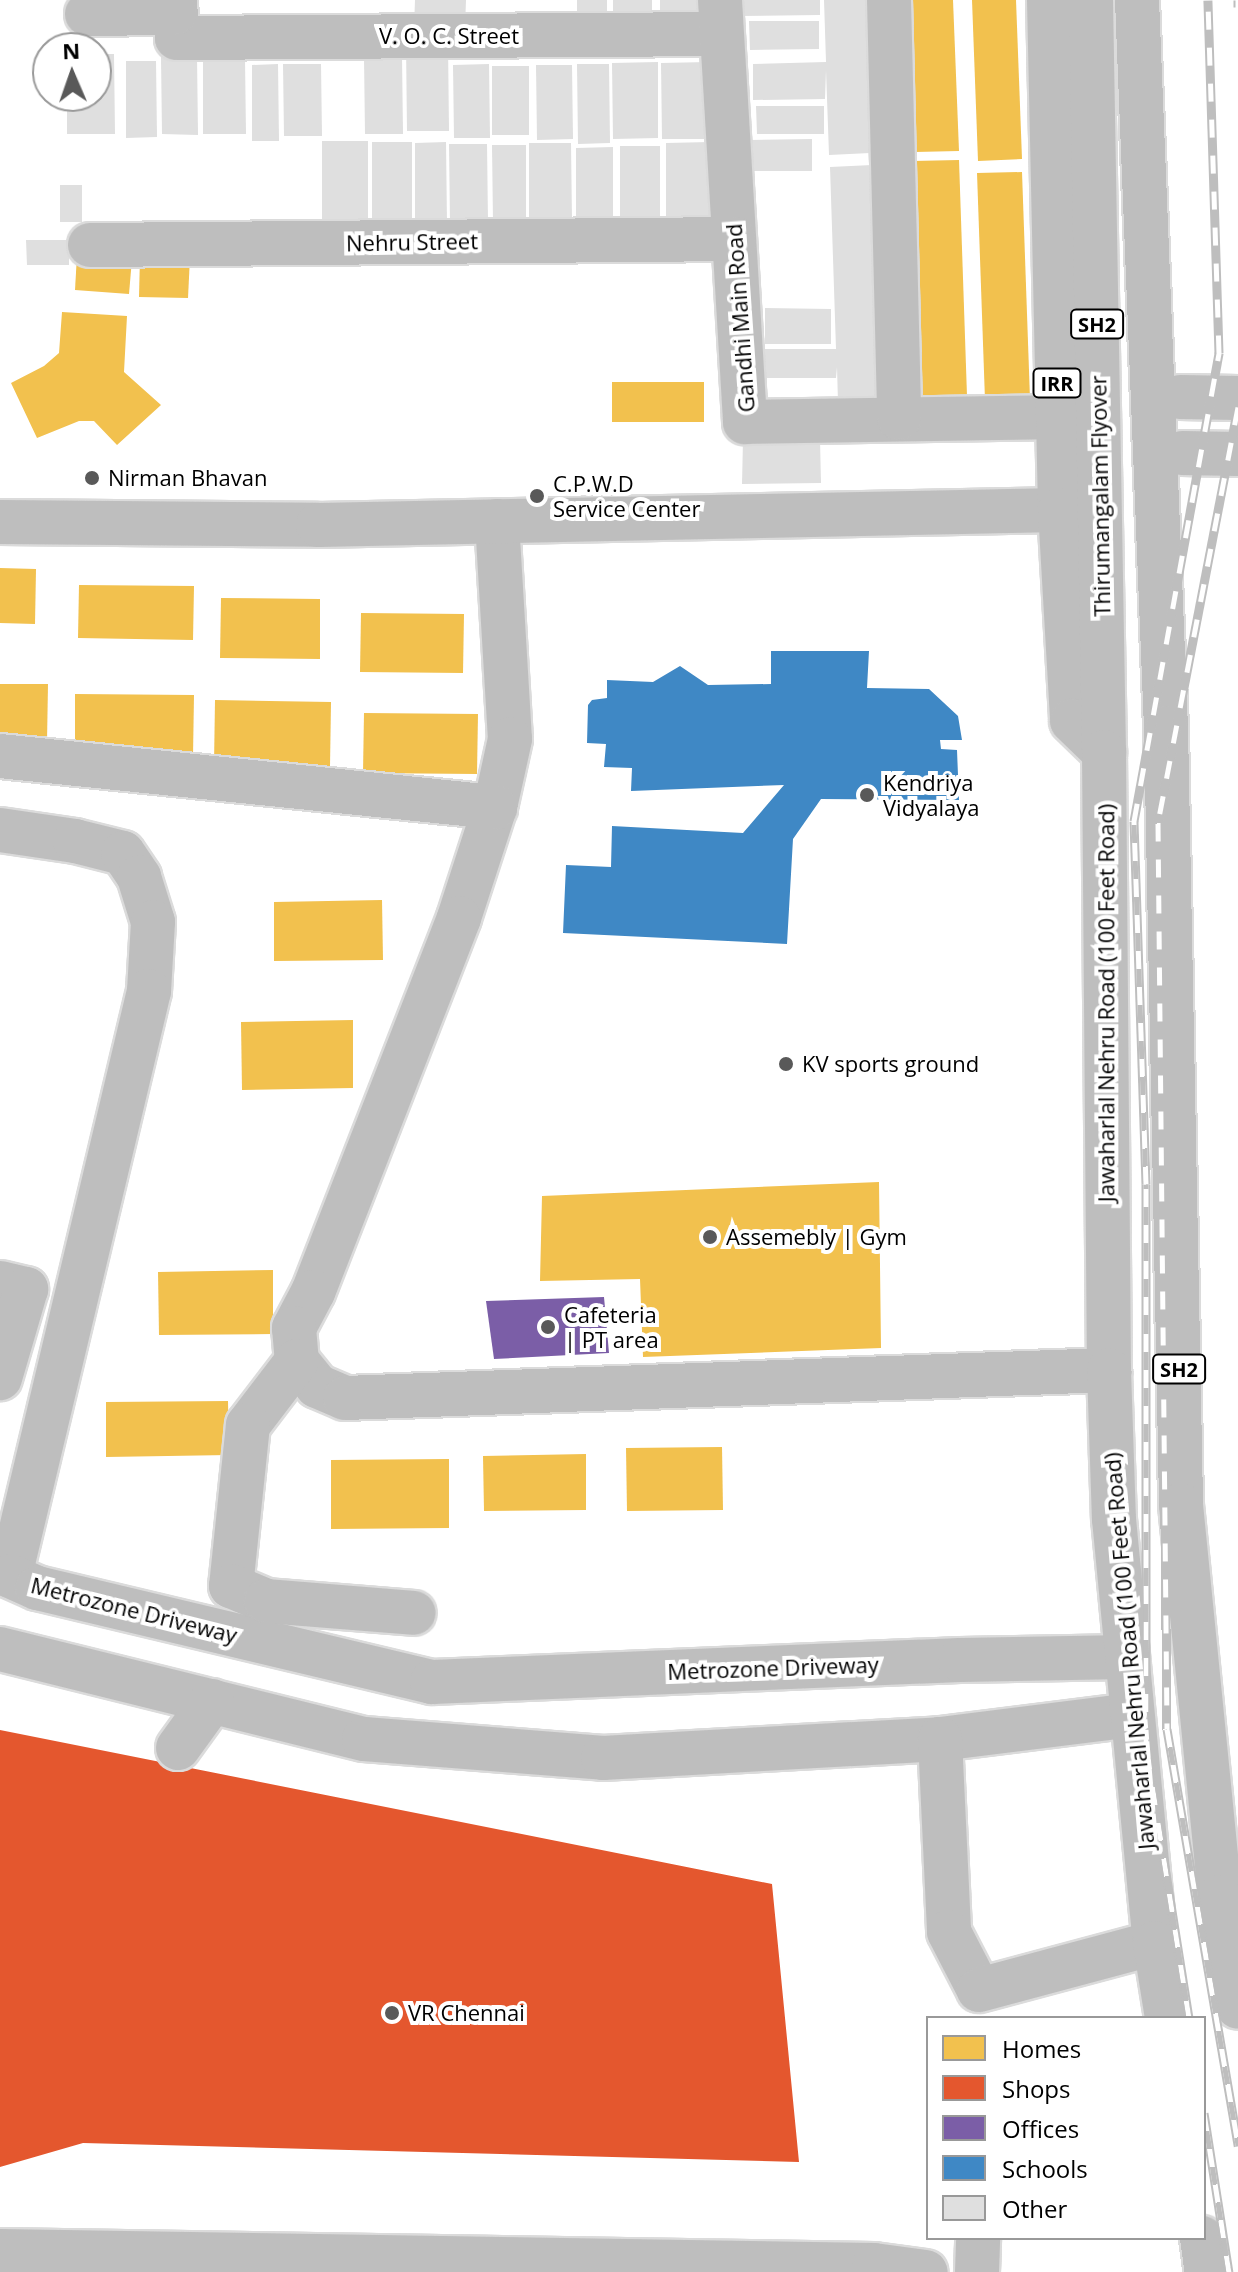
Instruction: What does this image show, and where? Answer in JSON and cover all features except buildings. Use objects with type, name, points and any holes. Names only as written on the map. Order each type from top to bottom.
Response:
[{"type":"street","points":[[889,0],[899,418]]},
{"type":"street","name":"IRR","points":[[1049,0],[1060,510],[1072,721],[1104,752]]},
{"type":"street","name":"Thirumangalam Flyover","points":[[1091,0],[1104,752]]},
{"type":"street","name":"SH2","points":[[1137,0],[1166,728],[1181,1505],[1220,1897],[1238,2007]]},
{"type":"street","name":"V. O. C. Street","points":[[87,14],[175,17],[720,17]]},
{"type":"street","name":"Gandhi Main Road","points":[[720,17],[745,422],[1058,417]]},
{"type":"street","name":"Nehru Street","points":[[90,245],[734,239]]},
{"type":"street","points":[[1166,728],[1188,693],[1180,397],[1238,398]]},
{"type":"street","points":[[1182,453],[1238,454]]},
{"type":"street","points":[[0,522],[318,525],[1060,510]]},
{"type":"street","points":[[497,521],[510,739],[495,807],[459,918],[313,1292],[294,1328],[297,1361],[317,1386],[345,1398],[1109,1370]]},
{"type":"street","name":"Jawaharlal Nehru Road (100 Feet Road)","points":[[1104,752],[1109,1370],[1114,1519],[1155,1943],[1167,2016]]},
{"type":"street","points":[[0,756],[495,807]]},
{"type":"street","name":"Metrozone Driveway","points":[[0,830],[75,841],[123,853],[139,877],[153,922],[149,991],[10,1576],[37,1588],[432,1682],[960,1660],[1126,1657]]},
{"type":"street","points":[[0,1283],[26,1289],[0,1378]]},
{"type":"street","points":[[297,1361],[248,1425],[231,1586],[266,1601],[414,1613]]},
{"type":"street","points":[[0,1649],[364,1739],[603,1758],[940,1739],[1132,1715]]},
{"type":"street","points":[[178,1748],[212,1701]]},
{"type":"street","points":[[940,1739],[949,1932],[979,2004],[1155,1943]]},
{"type":"street","points":[[977,2272],[978,2240]]},
{"type":"street","points":[[1202,2240],[1207,2272]]},
{"type":"street","points":[[0,2251],[874,2265],[926,2272]]},
{"type":"railway","points":[[1189,2016],[1146,1747],[1146,1184],[1134,821],[1219,353],[1208,0]]},
{"type":"railway","points":[[1238,0],[1238,7]]},
{"type":"railway","points":[[1238,407],[1158,823],[1167,1729],[1238,2146]]},
{"type":"railway","points":[[1206,2126],[1229,2272]]},
{"type":"place","name":"Nirman Bhavan","points":[[92,478]]},
{"type":"place","name":"C.P.W.D Service Center","points":[[537,496]]},
{"type":"place","name":"Kendriya Vidyalaya","points":[[867,795]]},
{"type":"place","name":"KV sports ground","points":[[786,1064]]},
{"type":"place","name":"Assemebly | Gym","points":[[710,1237]]},
{"type":"place","name":"Cafeteria | PT area","points":[[548,1327]]},
{"type":"place","name":"VR Chennai","points":[[392,2013]]}]
